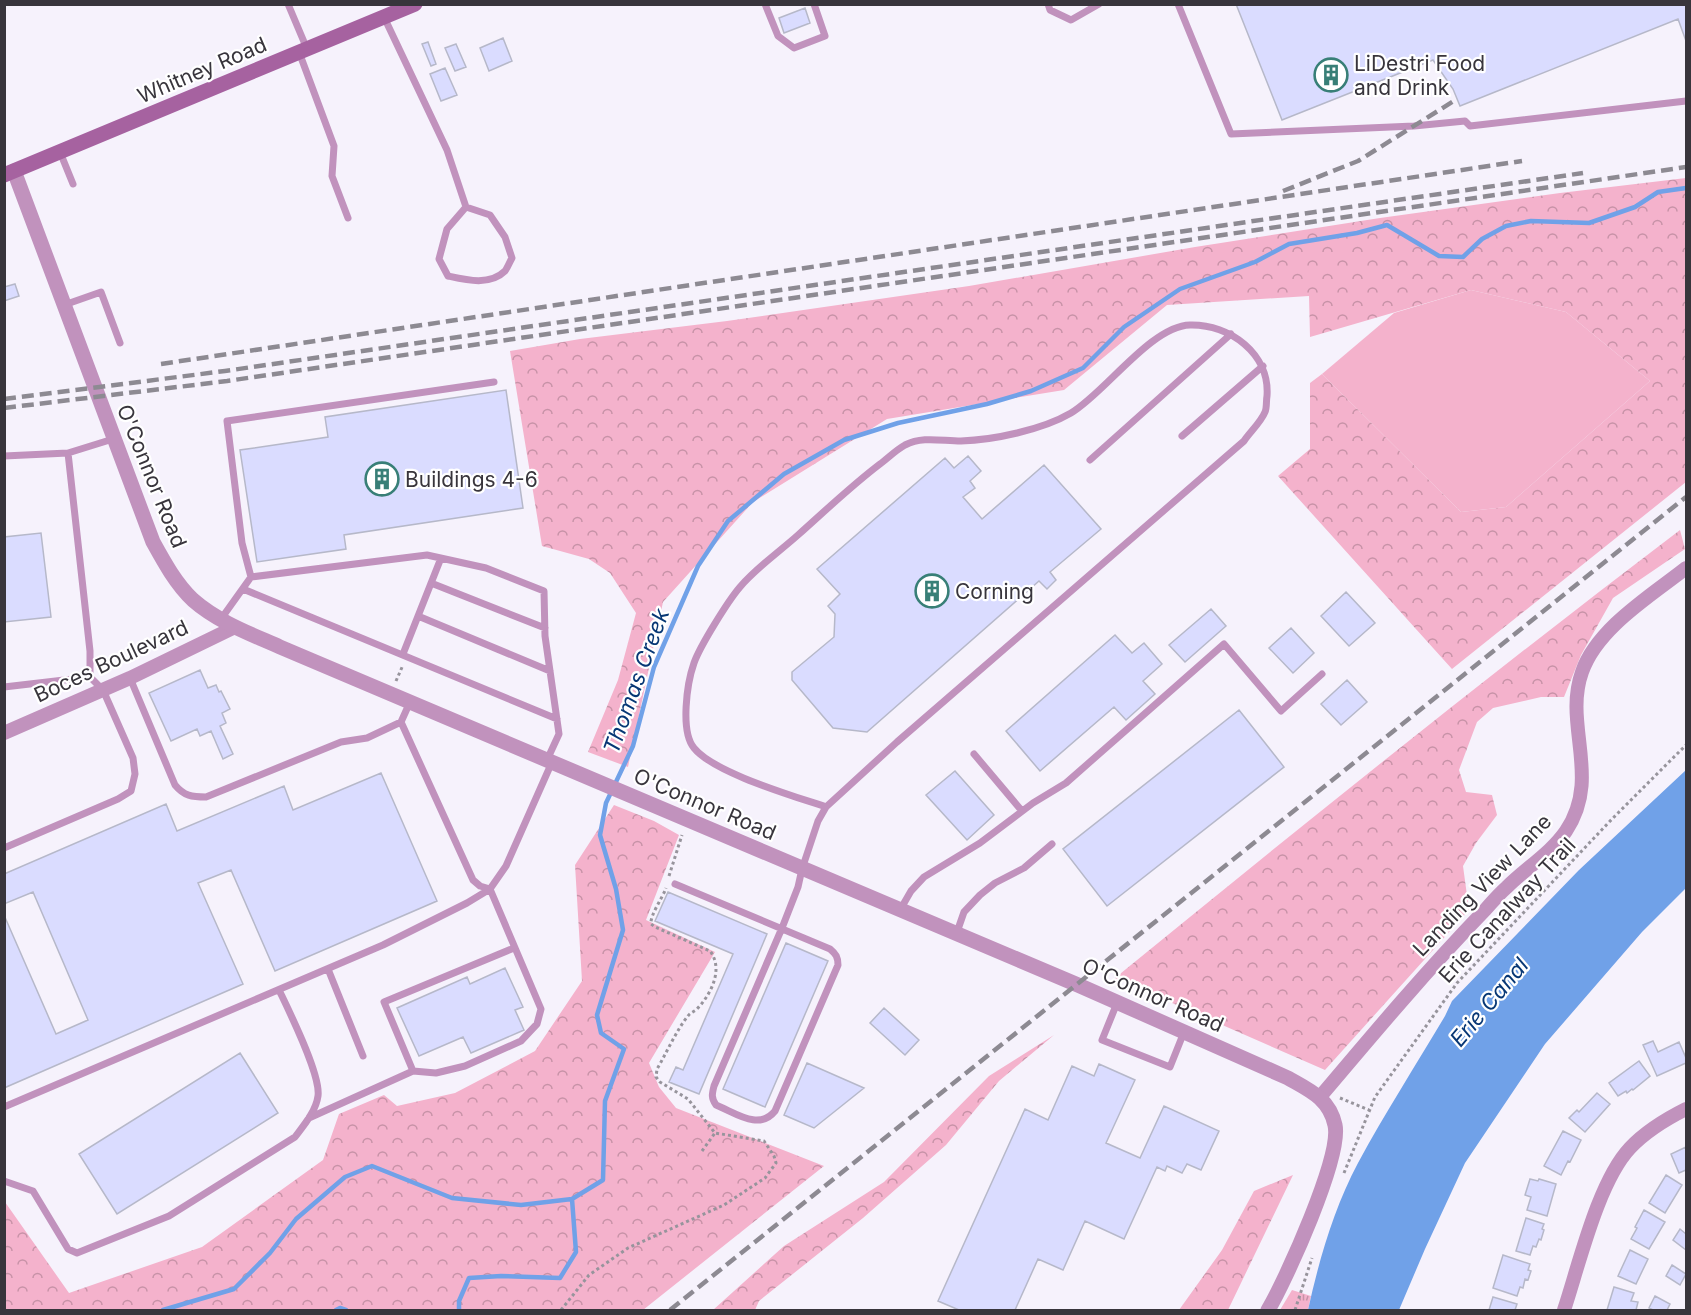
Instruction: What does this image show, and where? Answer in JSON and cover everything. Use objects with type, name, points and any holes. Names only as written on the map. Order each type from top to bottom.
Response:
[{"type":"main road","name":"Whitney Road","points":[[9,173],[415,4]]},
{"type":"street","name":"O'Connor Road","points":[[9,173],[64,305],[153,542],[167,567],[192,599],[235,627],[1184,1032],[1288,1078],[1323,1101]]},
{"type":"street","name":"Landing View Lane","points":[[1323,1101],[1436,961],[1506,887],[1566,832],[1576,813],[1581,795],[1583,772],[1577,711],[1582,672],[1592,652],[1614,624],[1686,568]]},
{"type":"street","name":"Boces Boulevard","points":[[4,733],[130,678],[235,627]]},
{"type":"street","points":[[1268,1311],[1282,1286],[1299,1245],[1331,1159],[1335,1142],[1335,1125],[1323,1101]]},
{"type":"street","points":[[1564,1311],[1600,1202],[1614,1171],[1630,1148],[1649,1130],[1686,1109]]},
{"type":"lane","points":[[288,4],[334,146],[332,176],[348,218]]},
{"type":"lane","points":[[765,4],[778,36],[794,48],[825,36],[814,4]]},
{"type":"lane","points":[[1047,4],[1050,10],[1071,20],[1099,4]]},
{"type":"lane","points":[[1178,4],[1231,134],[1414,126],[1465,121],[1470,126],[1686,101]]},
{"type":"lane","points":[[384,17],[447,150],[466,207]]},
{"type":"lane","points":[[60,152],[73,184]]},
{"type":"lane","points":[[466,207],[490,215],[505,237],[512,258],[505,271],[490,279],[471,282],[448,276],[439,259],[447,229],[466,207]]},
{"type":"lane","points":[[64,305],[101,292],[120,344]]},
{"type":"lane","points":[[675,884],[782,928],[836,953],[838,965],[775,1111],[770,1118],[763,1121],[755,1121],[716,1105],[712,1100],[712,1093],[782,928],[798,887],[818,821],[826,807],[1244,441],[1266,411],[1268,388],[1263,366],[1251,350],[1231,334],[1211,327],[1189,325],[1174,328],[1152,341],[1071,413],[1043,425],[1002,436],[962,441],[921,439],[904,446],[860,479],[740,587],[694,662],[687,701],[686,730],[694,748],[711,762],[735,774],[826,807]]},
{"type":"lane","points":[[1090,460],[1231,334]]},
{"type":"lane","points":[[1182,436],[1263,366]]},
{"type":"lane","points":[[221,619],[251,577],[242,543],[227,421],[494,382]]},
{"type":"lane","points":[[4,456],[68,453],[114,439]]},
{"type":"lane","points":[[4,848],[118,799],[131,791],[135,774],[133,758],[103,690],[90,677],[90,651],[68,453]]},
{"type":"lane","points":[[4,1107],[417,929],[490,890],[506,866],[559,734],[545,628],[544,591],[486,568],[427,555],[251,577]]},
{"type":"lane","points":[[403,654],[441,558]]},
{"type":"lane","points":[[431,583],[545,628]]},
{"type":"lane","points":[[243,589],[557,719]]},
{"type":"lane","points":[[418,616],[550,670]]},
{"type":"lane","points":[[900,910],[911,891],[924,877],[980,843],[1022,811],[1066,783],[1224,644],[1281,711],[1322,674]]},
{"type":"lane","points":[[4,687],[90,677]]},
{"type":"lane","points":[[130,678],[175,785],[180,791],[190,796],[206,797],[341,742],[367,738],[401,722],[410,702]]},
{"type":"lane","points":[[309,1118],[413,1071],[436,1073],[465,1066],[521,1041],[537,1023],[541,1010],[490,890],[473,880],[401,722]]},
{"type":"lane","points":[[974,754],[1022,811]]},
{"type":"lane","points":[[956,934],[964,912],[980,895],[995,883],[1024,868],[1052,844]]},
{"type":"lane","points":[[413,1071],[384,1002],[514,948]]},
{"type":"lane","points":[[328,969],[363,1056]]},
{"type":"lane","points":[[4,1181],[33,1191],[68,1248],[77,1253],[169,1216],[295,1137],[309,1118],[318,1095],[313,1069],[279,990]]},
{"type":"lane","points":[[1117,1003],[1102,1040],[1170,1067],[1184,1032]]},
{"type":"path","name":"Erie Canalway Trail","points":[[1323,1101],[1337,1098],[1369,1110],[1375,1097],[1457,983],[1612,819],[1686,746]]},
{"type":"path","points":[[561,1311],[589,1275],[628,1248],[724,1205],[765,1178],[776,1163],[764,1141],[715,1132],[688,1099],[660,1082],[656,1077],[657,1069],[688,1016],[704,999],[717,974],[715,957],[710,951],[651,924],[651,918],[664,893],[682,835]]},
{"type":"path","points":[[702,1151],[715,1132]]},
{"type":"green space","points":[[1686,178],[1686,482],[1452,669],[1278,476],[1310,449],[1310,383],[1322,374],[1461,512],[1506,507],[1650,381],[1566,312],[1471,290],[1310,337],[1309,296],[1167,305],[1064,390],[887,419],[753,502],[663,602],[628,767],[588,752],[618,680],[636,613],[610,573],[589,559],[542,546],[510,351],[580,339],[727,321],[969,286],[1380,218]]},
{"type":"green space","points":[[1471,290],[1566,312],[1650,381],[1506,507],[1461,512],[1322,374],[1394,313]]},
{"type":"green space","points":[[1680,530],[1685,549],[1613,598],[1581,655],[1564,697],[1541,697],[1493,708],[1477,722],[1459,770],[1466,792],[1492,795],[1497,815],[1476,843],[1463,866],[1469,910],[1325,1070],[1115,978],[1396,751]]},
{"type":"green space","points":[[614,805],[654,821],[679,835],[646,920],[715,952],[649,1063],[659,1087],[676,1108],[824,1166],[643,1310],[5,1310],[5,1202],[69,1293],[202,1247],[323,1160],[339,1114],[384,1095],[397,1106],[455,1093],[535,1051],[582,981],[575,865]]},
{"type":"green space","points":[[1054,1035],[999,1081],[946,1145],[863,1218],[759,1301],[755,1310],[713,1310],[784,1246],[884,1182],[989,1076]]},
{"type":"green space","points":[[1293,1175],[1228,1310],[1179,1310],[1222,1250],[1254,1191]]},
{"type":"green space","points":[[1292,1290],[1311,1296],[1308,1310],[1280,1310]]},
{"type":"water","name":"Erie Canal","points":[[1686,770],[1686,888],[1642,932],[1545,1044],[1465,1163],[1399,1310],[1308,1310],[1328,1235],[1349,1180],[1452,1001],[1579,870]]},
{"type":"building","name":"LiDestri Food and Drink","points":[[1236,4],[1686,4],[1686,41],[1678,19],[1460,106],[1453,89],[1433,60],[1282,120]]},
{"type":"building","points":[[805,8],[810,23],[784,33],[779,18]]},
{"type":"building","points":[[503,38],[512,61],[489,71],[480,48]]},
{"type":"building","points":[[428,42],[436,64],[431,66],[422,44]]},
{"type":"building","points":[[456,44],[466,67],[455,71],[445,48]]},
{"type":"building","points":[[445,68],[457,95],[441,101],[430,74]]},
{"type":"building","points":[[15,284],[19,296],[4,301],[4,287]]},
{"type":"building","name":"Buildings 4-6","points":[[506,390],[523,508],[344,535],[346,549],[257,562],[240,450],[328,437],[325,417]]},
{"type":"building","name":"Corning","points":[[968,456],[981,471],[970,481],[975,488],[963,497],[982,519],[1044,465],[1101,529],[1050,572],[1056,580],[1047,589],[1039,581],[867,732],[833,728],[792,680],[792,672],[834,637],[835,614],[828,606],[840,594],[817,569],[945,458],[954,468]]},
{"type":"building","points":[[41,533],[51,617],[4,622],[4,537]]},
{"type":"building","points":[[1346,592],[1375,623],[1349,646],[1321,616]]},
{"type":"building","points":[[1211,609],[1226,626],[1185,662],[1169,645]]},
{"type":"building","points":[[1291,628],[1314,653],[1293,673],[1269,648]]},
{"type":"building","points":[[1115,635],[1132,653],[1144,643],[1162,664],[1143,681],[1155,694],[1126,720],[1114,707],[1040,771],[1006,731]]},
{"type":"building","points":[[200,670],[208,688],[216,685],[230,709],[222,713],[226,723],[220,726],[233,754],[223,759],[211,731],[200,736],[197,729],[171,741],[149,693]]},
{"type":"building","points":[[1347,680],[1367,702],[1341,725],[1321,704]]},
{"type":"building","points":[[1239,710],[1284,767],[1107,906],[1063,849]]},
{"type":"building","points":[[955,771],[994,815],[967,840],[926,795]]},
{"type":"building","points":[[381,773],[437,901],[275,971],[231,870],[198,883],[243,984],[4,1088],[4,915],[56,1034],[88,1020],[33,892],[4,904],[4,874],[166,804],[177,831],[284,786],[293,810]]},
{"type":"building","points":[[668,892],[767,934],[699,1094],[669,1082],[676,1067],[683,1070],[733,954],[655,921]]},
{"type":"building","points":[[786,943],[828,961],[765,1107],[723,1089]]},
{"type":"building","points":[[505,968],[523,1007],[515,1010],[524,1030],[471,1053],[463,1037],[419,1056],[397,1008],[467,977],[470,984]]},
{"type":"building","points":[[884,1008],[919,1040],[905,1055],[870,1023]]},
{"type":"building","points":[[1653,1041],[1658,1052],[1679,1042],[1686,1063],[1657,1076],[1643,1045]]},
{"type":"building","points":[[240,1053],[278,1113],[117,1214],[79,1154]]},
{"type":"building","points":[[1639,1061],[1650,1076],[1633,1090],[1618,1096],[1609,1083]]},
{"type":"building","points":[[807,1063],[864,1088],[814,1128],[784,1115]]},
{"type":"building","points":[[1099,1064],[1135,1080],[1106,1143],[1140,1158],[1164,1106],[1219,1131],[1201,1170],[1187,1164],[1182,1173],[1167,1166],[1165,1171],[1157,1167],[1124,1239],[1085,1221],[1063,1270],[1038,1259],[1015,1310],[959,1310],[938,1301],[1025,1109],[1048,1120],[1072,1066],[1094,1076]]},
{"type":"building","points":[[1597,1093],[1610,1104],[1585,1132],[1569,1118],[1577,1110],[1579,1112]]},
{"type":"building","points":[[1563,1131],[1581,1140],[1561,1175],[1544,1166]]},
{"type":"building","points":[[1686,1147],[1686,1170],[1679,1173],[1671,1154]]},
{"type":"building","points":[[1666,1175],[1682,1185],[1665,1213],[1649,1203]]},
{"type":"building","points":[[1530,1179],[1556,1184],[1547,1216],[1527,1210],[1531,1197],[1525,1195]]},
{"type":"building","points":[[1644,1210],[1665,1222],[1649,1249],[1631,1239]]},
{"type":"building","points":[[1526,1218],[1544,1224],[1541,1240],[1539,1239],[1536,1247],[1533,1246],[1530,1255],[1516,1251]]},
{"type":"building","points":[[1680,1229],[1686,1234],[1686,1250],[1673,1240]]},
{"type":"building","points":[[1630,1250],[1648,1259],[1636,1284],[1618,1276]]},
{"type":"building","points":[[1503,1255],[1530,1264],[1528,1270],[1531,1271],[1528,1280],[1525,1279],[1523,1288],[1520,1287],[1517,1296],[1493,1288]]},
{"type":"building","points":[[1672,1265],[1686,1274],[1680,1285],[1666,1276]]},
{"type":"building","points":[[1614,1287],[1634,1293],[1631,1301],[1638,1302],[1636,1310],[1607,1310]]},
{"type":"building","points":[[1655,1296],[1670,1304],[1667,1310],[1649,1308]]},
{"type":"building","points":[[1493,1297],[1517,1304],[1515,1310],[1489,1310]]},
{"type":"waterway","name":"Thomas Creek","points":[[163,1310],[234,1289],[270,1253],[296,1219],[345,1177],[372,1166],[452,1198],[521,1205],[572,1199],[603,1180],[605,1101],[624,1049],[601,1033],[597,1015],[623,930],[616,889],[600,835],[606,803],[633,746],[654,667],[698,566],[728,521],[784,474],[844,440],[898,423],[987,404],[1031,391],[1083,368],[1124,327],[1180,289],[1255,262],[1289,244],[1357,233],[1387,225],[1439,256],[1463,257],[1482,239],[1506,226],[1531,221],[1589,223],[1635,207],[1658,192],[1686,188]]},
{"type":"waterway","points":[[459,1310],[459,1301],[469,1278],[501,1276],[560,1278],[576,1252],[572,1199]]},
{"type":"waterway","points":[[336,1310],[340,1308],[346,1310]]},
{"type":"railway","points":[[1283,191],[1358,161],[1457,99]]},
{"type":"railway","points":[[161,364],[1522,161]]},
{"type":"railway","points":[[4,408],[227,381],[1686,167]]},
{"type":"railway","points":[[4,399],[225,371],[1583,173]]},
{"type":"railway","points":[[670,1310],[1686,497]]},
{"type":"place","name":"LiDestri Food and Drink","points":[[1331,75]]},
{"type":"place","name":"Buildings 4-6","points":[[382,479]]},
{"type":"place","name":"Corning","points":[[932,591]]}]
